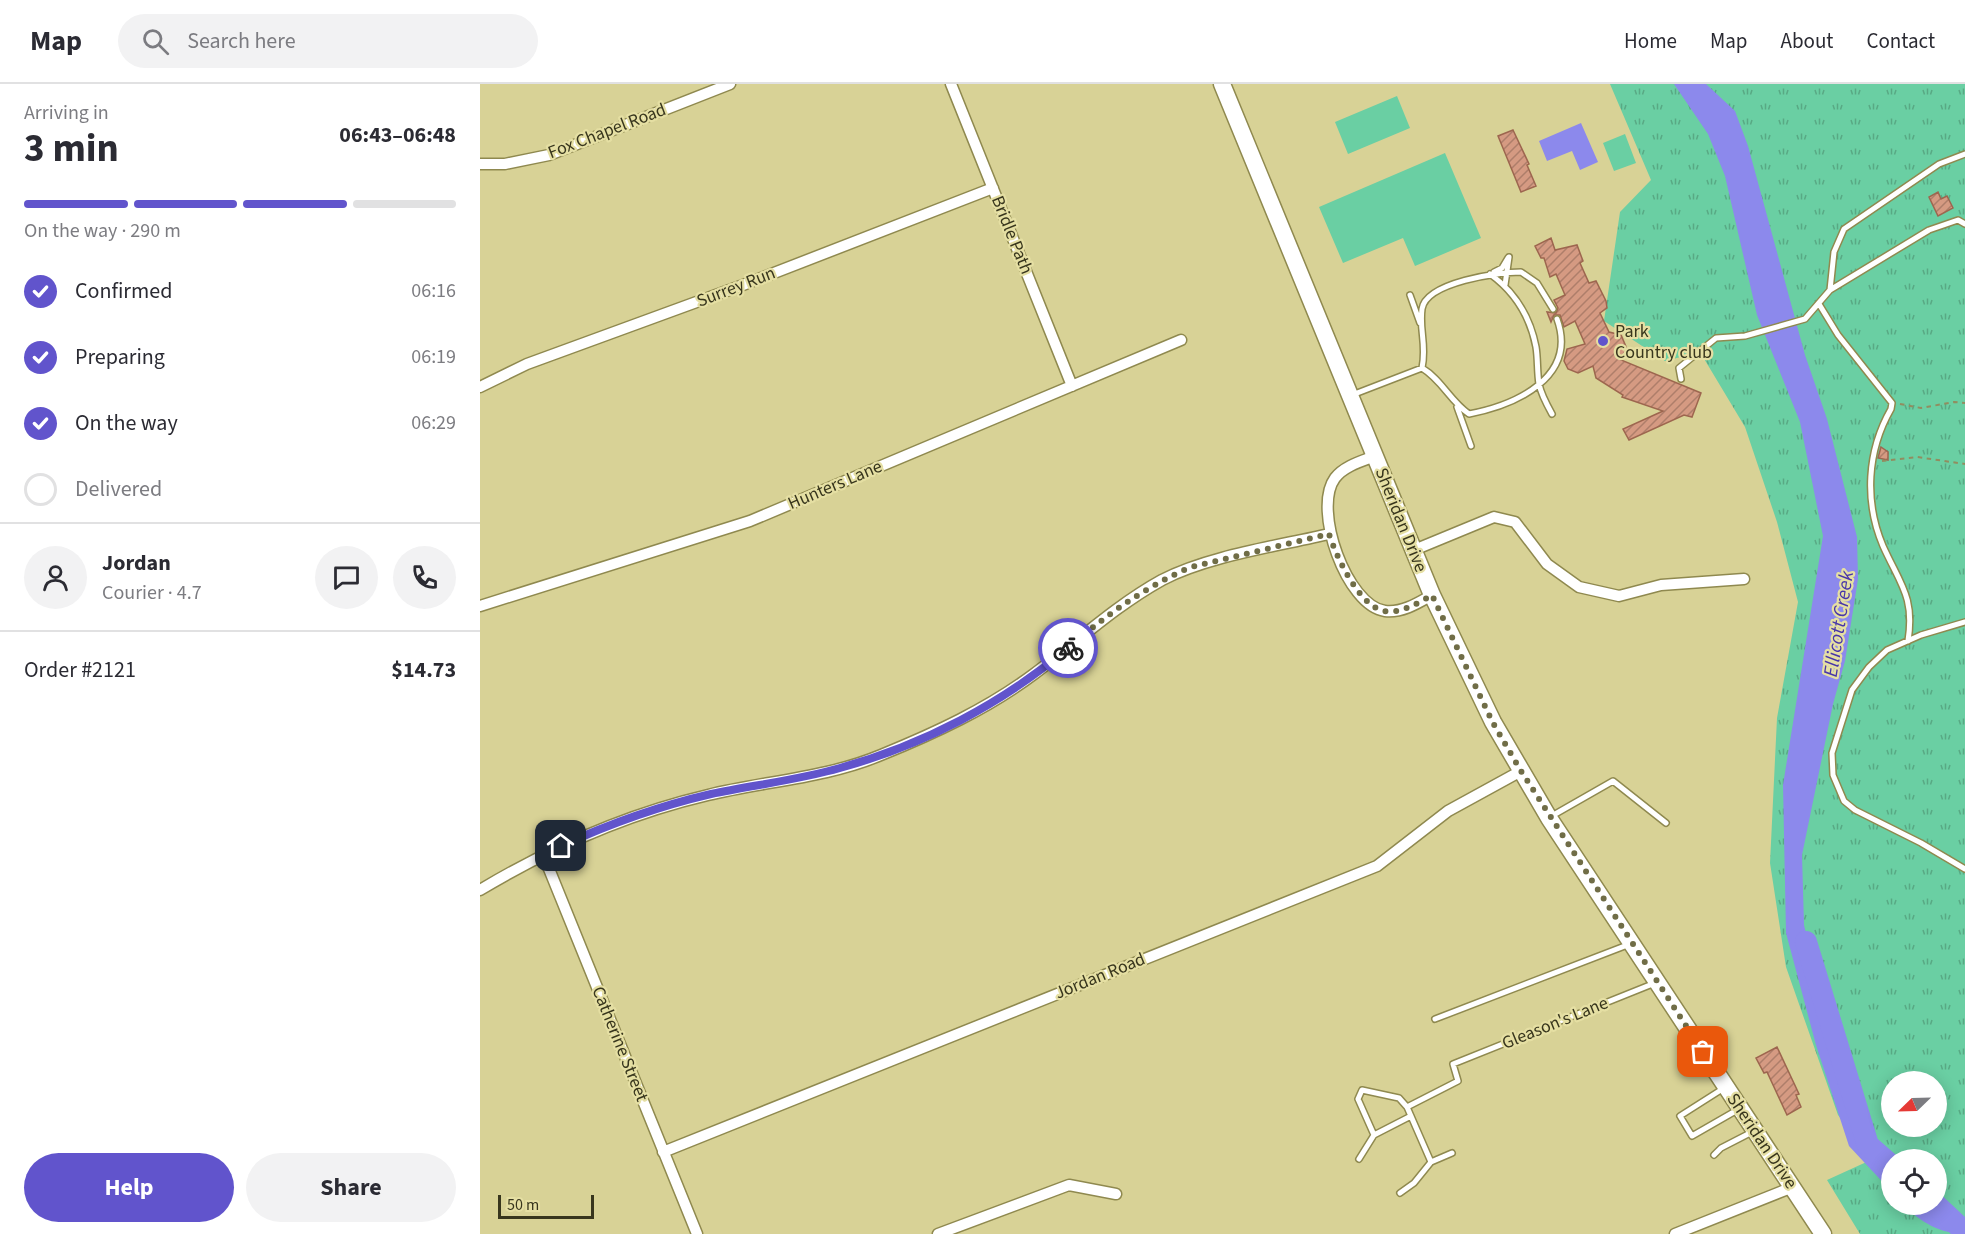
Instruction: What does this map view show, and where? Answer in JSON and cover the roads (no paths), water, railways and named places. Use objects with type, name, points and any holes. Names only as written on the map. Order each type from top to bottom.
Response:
[{"type":"main road","name":"Sheridan Drive","points":[[1222,84],[1432,595],[1493,723],[1549,818],[1823,1234]]},
{"type":"street","name":"Fox Chapel Road","points":[[480,164],[505,164],[549,155],[730,84]]},
{"type":"street","name":"Bridle Path","points":[[951,84],[1072,386]]},
{"type":"street","name":"Surrey Run","points":[[480,387],[555,353],[743,285],[993,188]]},
{"type":"street","name":"Hunters Lane","points":[[480,606],[750,521],[1181,340]]},
{"type":"street","points":[[1375,456],[1346,469],[1336,477],[1328,502],[1329,534],[1340,562],[1370,603],[1383,611],[1397,611],[1432,595]]},
{"type":"street","points":[[1414,550],[1494,518],[1515,522],[1546,564],[1579,587],[1619,596],[1661,585],[1744,579]]},
{"type":"street","points":[[480,890],[543,854],[596,830],[666,806],[797,778],[879,756],[952,725],[988,704],[1033,675],[1129,600],[1164,579],[1191,567],[1329,534]]},
{"type":"street","name":"Jordan Road","points":[[663,1152],[1377,866],[1448,811],[1521,771]]},
{"type":"street","name":"Catherine Street","points":[[543,854],[697,1234]]},
{"type":"street","points":[[938,1234],[1069,1185],[1116,1194]]},
{"type":"street","points":[[1676,1234],[1793,1187]]},
{"type":"lane","points":[[1830,291],[1834,252],[1844,229],[1939,164],[1965,154]]},
{"type":"lane","points":[[1681,380],[1679,368],[1716,338],[1750,334],[1804,319],[1830,291],[1929,230],[1958,220],[1965,224]]},
{"type":"lane","points":[[1421,325],[1422,305],[1435,292],[1490,274],[1502,268],[1509,257],[1509,272],[1505,285]]},
{"type":"lane","points":[[1490,274],[1521,272],[1538,283],[1553,309]]},
{"type":"lane","points":[[1490,274],[1505,285],[1518,300],[1529,323],[1536,347],[1539,385],[1552,414]]},
{"type":"lane","points":[[1410,295],[1421,325],[1426,351],[1422,368]]},
{"type":"lane","points":[[1819,304],[1843,343],[1892,403],[1892,410],[1875,445],[1870,477],[1875,525],[1910,602],[1908,641]]},
{"type":"lane","points":[[1456,406],[1470,414],[1482,412],[1539,385],[1553,372],[1560,352],[1562,335],[1557,319]]},
{"type":"lane","points":[[1350,395],[1422,368]]},
{"type":"lane","points":[[1422,368],[1435,376],[1456,406],[1472,446]]},
{"type":"lane","points":[[1965,622],[1887,650],[1869,667],[1852,690],[1832,753],[1833,775],[1845,801],[1855,810],[1922,843],[1965,869]]},
{"type":"lane","points":[[1549,818],[1613,781],[1666,823]]},
{"type":"lane","points":[[1435,1019],[1631,944]]},
{"type":"lane","name":"Gleason's Lane","points":[[1407,1107],[1458,1081],[1453,1064],[1657,982]]},
{"type":"lane","points":[[1726,1086],[1680,1116],[1692,1136],[1741,1108]]},
{"type":"lane","points":[[1374,1135],[1358,1098],[1362,1090],[1399,1098],[1407,1107],[1431,1162]]},
{"type":"lane","points":[[1359,1159],[1374,1135],[1411,1116]]},
{"type":"lane","points":[[1714,1155],[1721,1148],[1755,1130]]},
{"type":"lane","points":[[1400,1193],[1414,1183],[1431,1162],[1452,1153]]},
{"type":"water","points":[[1674,84],[1706,84],[1735,111],[1748,146],[1805,355],[1827,419],[1857,537],[1858,579],[1845,661],[1833,704],[1802,855],[1804,925],[1830,1038],[1860,1136],[1881,1157],[1881,1180],[1849,1146],[1816,1045],[1786,933],[1783,785],[1823,536],[1800,422],[1757,315],[1725,176],[1708,134]]},
{"type":"water","points":[[1581,123],[1598,162],[1580,170],[1572,151],[1547,161],[1539,141]]},
{"type":"water","points":[[1947,1214],[1965,1223],[1965,1234],[1939,1229],[1915,1215]]},
{"type":"waterway","name":"Ellicott Creek","points":[[1806,942],[1868,1145],[1881,1156]]},
{"type":"waterway","name":"Ellicott Creek","points":[[1947,1215],[1965,1232]]},
{"type":"place","name":"Park Country club","points":[[1603,341]]}]
